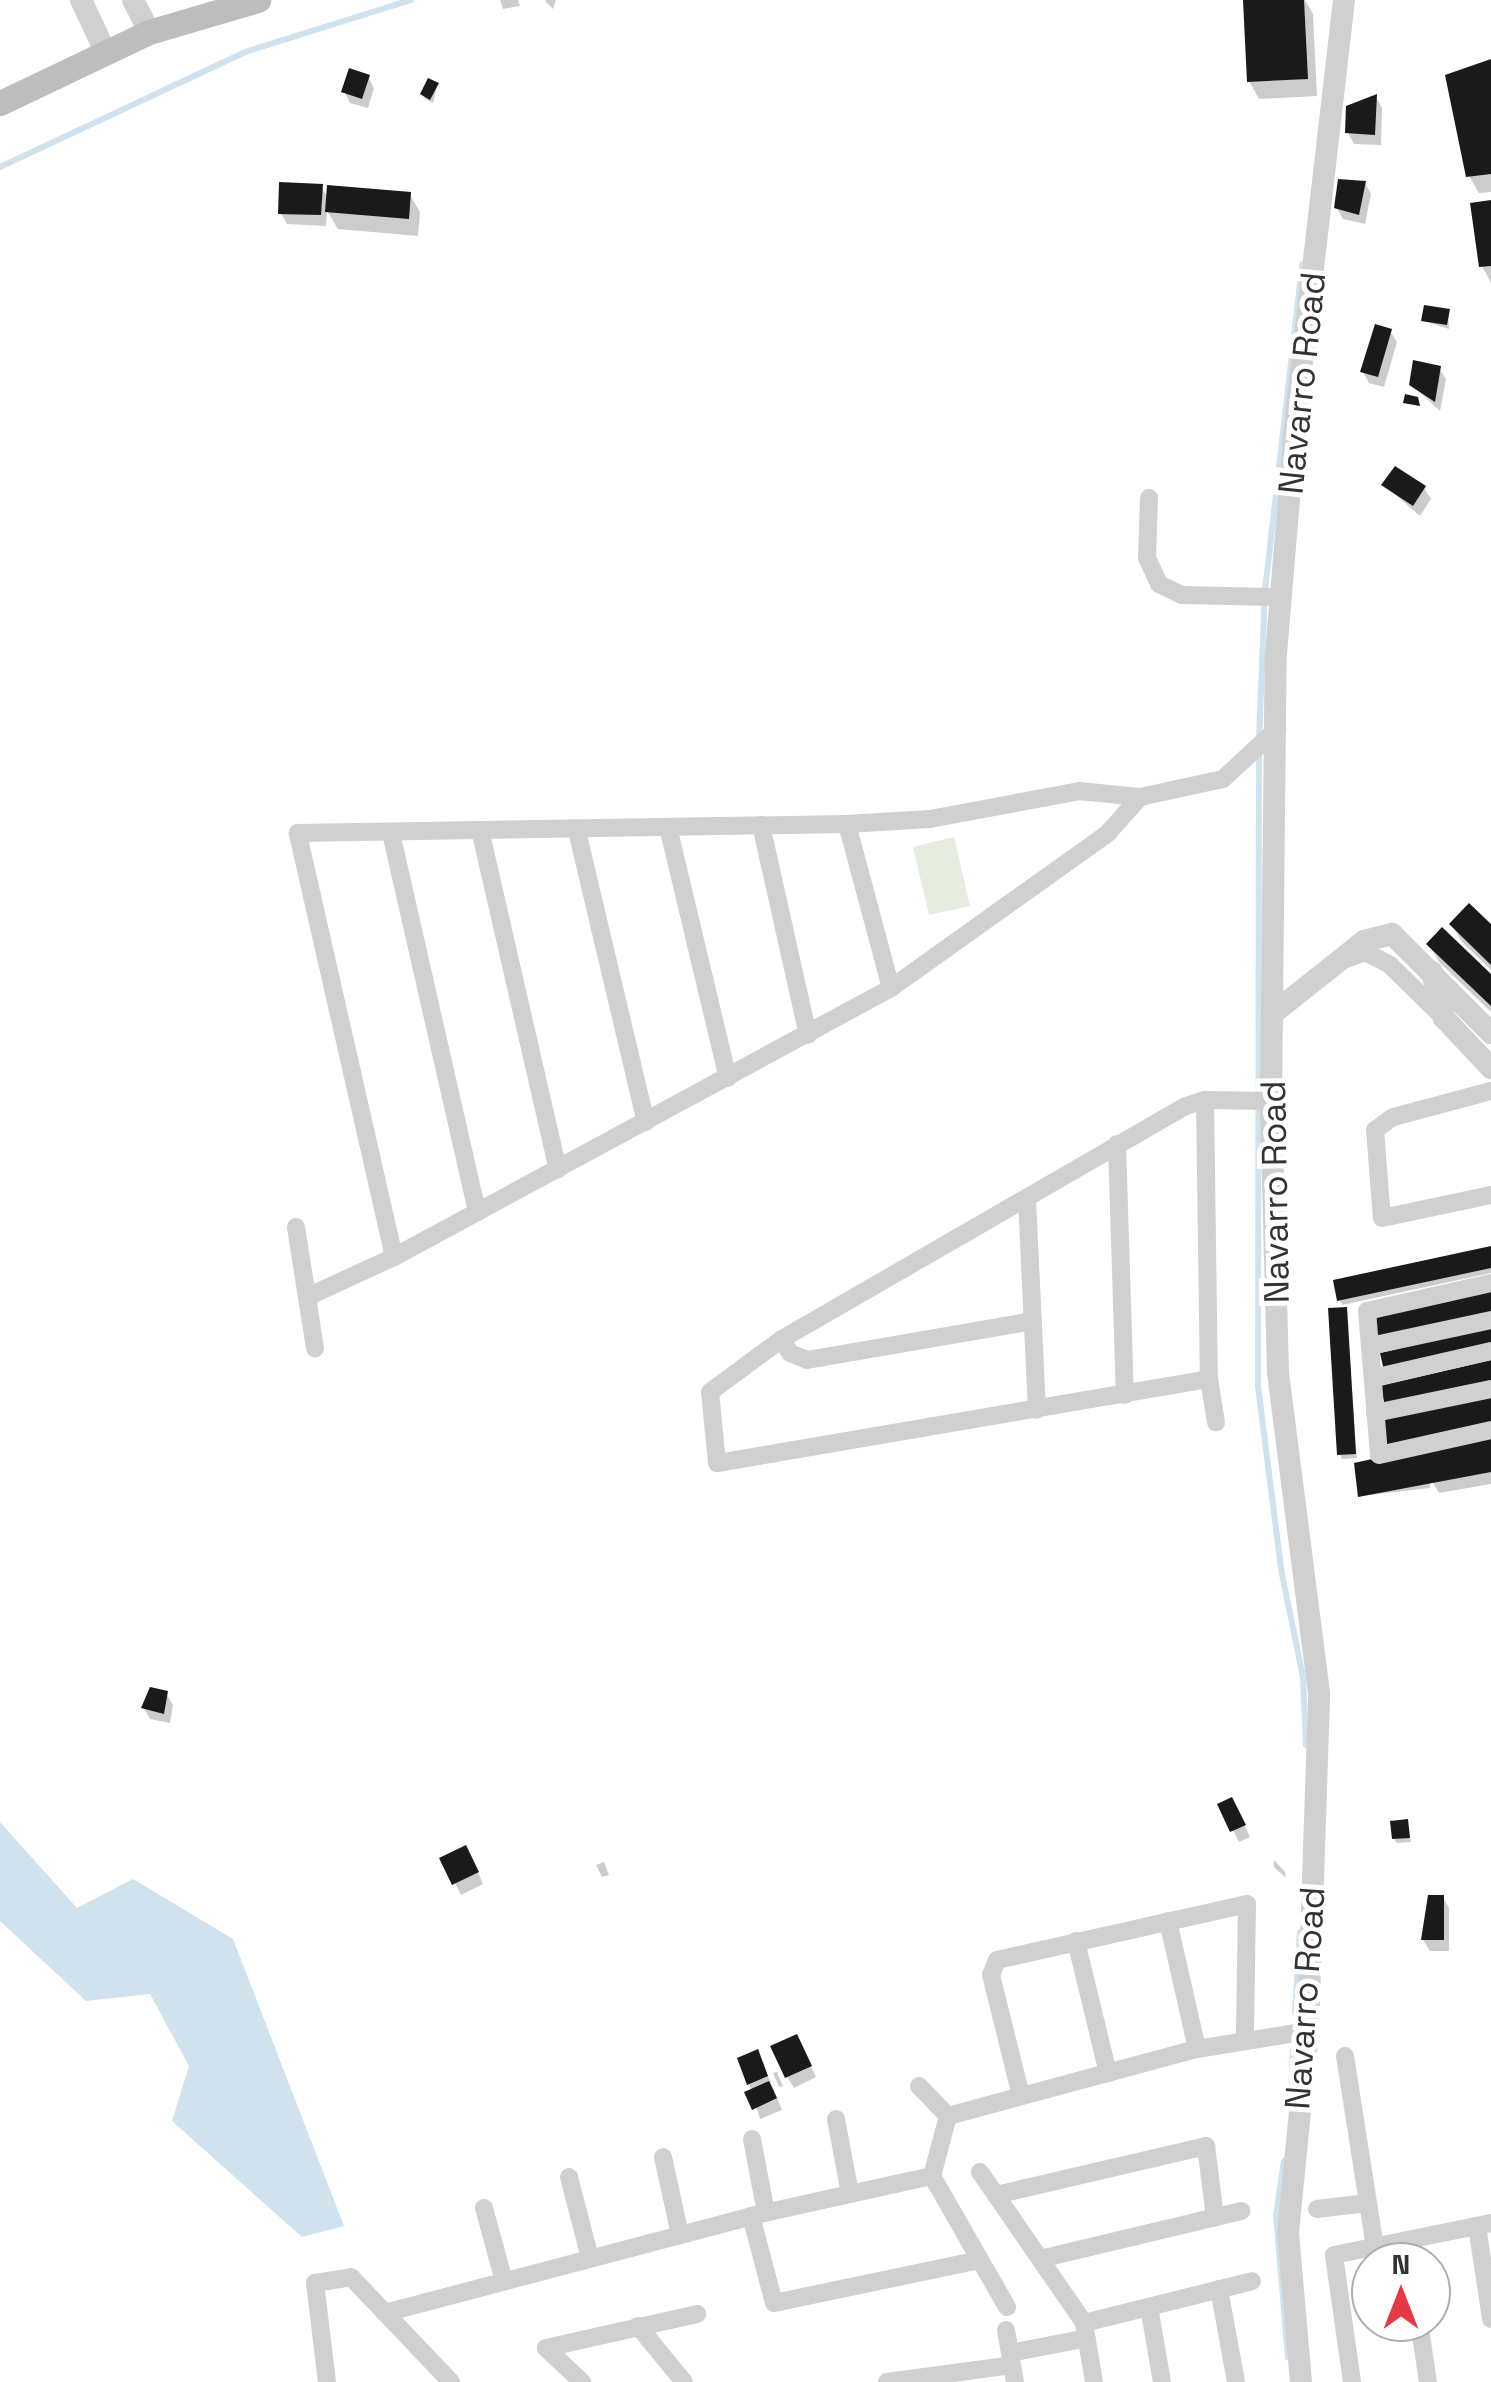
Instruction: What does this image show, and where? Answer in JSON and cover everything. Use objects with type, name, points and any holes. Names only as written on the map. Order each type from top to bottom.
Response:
[{"type":"main road","points":[[0,103],[149,32],[258,0]]},
{"type":"street","points":[[81,0],[106,51]]},
{"type":"street","points":[[133,0],[149,32]]},
{"type":"street","name":"Navarro Road","points":[[1301,2382],[1288,2232],[1308,2031],[1318,1679],[1278,1372],[1262,1101],[1276,1011],[1265,740],[1268,597],[1344,0]]},
{"type":"street","points":[[1149,498],[1147,558],[1159,584],[1182,595],[1268,597]]},
{"type":"street","points":[[394,1257],[298,834],[669,832],[930,818],[1079,792],[1140,797],[1224,778],[1265,740]]},
{"type":"street","points":[[307,1297],[394,1257],[891,988],[1108,833],[1140,797]]},
{"type":"street","points":[[847,824],[891,988]]},
{"type":"street","points":[[760,825],[808,1035]]},
{"type":"street","points":[[577,831],[646,1122]]},
{"type":"street","points":[[669,832],[728,1078]]},
{"type":"street","points":[[390,833],[478,1212]]},
{"type":"street","points":[[481,834],[558,1170]]},
{"type":"street","points":[[1276,1011],[1364,941],[1392,934],[1491,1033]]},
{"type":"street","points":[[1334,963],[1365,952],[1390,965],[1491,1068]]},
{"type":"street","points":[[1431,969],[1444,1018]]},
{"type":"street","points":[[1491,1091],[1393,1117],[1376,1130],[1382,1218],[1491,1195]]},
{"type":"street","points":[[1205,1100],[1208,1379],[1216,1422]]},
{"type":"street","points":[[1208,1379],[717,1464],[712,1386],[782,1339],[1027,1200],[1117,1144],[1205,1100],[1262,1101]]},
{"type":"street","points":[[1117,1144],[1125,1395]]},
{"type":"street","points":[[1027,1200],[1036,1410]]},
{"type":"street","points":[[296,1226],[314,1349]]},
{"type":"street","points":[[1491,1282],[1367,1311],[1379,1455],[1491,1430]]},
{"type":"street","points":[[1370,1346],[1491,1320]]},
{"type":"street","points":[[782,1339],[790,1353],[807,1360],[1033,1321]]},
{"type":"street","points":[[1372,1378],[1491,1350]]},
{"type":"street","points":[[1376,1413],[1491,1389]]},
{"type":"street","points":[[1021,2096],[990,1967],[1076,1941],[1249,1907],[1245,2038]]},
{"type":"street","points":[[1168,1921],[1197,2050]]},
{"type":"street","points":[[1076,1941],[1108,2072]]},
{"type":"street","points":[[948,2116],[1245,2038],[1308,2031]]},
{"type":"street","points":[[1346,2056],[1375,2242]]},
{"type":"street","points":[[919,2086],[948,2116]]},
{"type":"street","points":[[948,2116],[932,2176],[1007,2307]]},
{"type":"street","points":[[836,2119],[850,2194]]},
{"type":"street","points":[[752,2139],[758,2214],[774,2302],[980,2260]]},
{"type":"street","points":[[996,2195],[1206,2146],[1215,2217]]},
{"type":"street","points":[[663,2156],[680,2234]]},
{"type":"street","points":[[980,2172],[1085,2331],[1094,2382]]},
{"type":"street","points":[[385,2313],[758,2214],[932,2176]]},
{"type":"street","points":[[569,2177],[590,2258]]},
{"type":"street","points":[[1317,2210],[1368,2204]]},
{"type":"street","points":[[484,2208],[504,2282]]},
{"type":"street","points":[[1040,2259],[1241,2212]]},
{"type":"street","points":[[1403,2242],[1484,2224],[1491,2319]]},
{"type":"street","points":[[1351,2252],[1334,2255],[1352,2382]]},
{"type":"street","points":[[327,2382],[314,2284],[351,2278],[440,2379]]},
{"type":"street","points":[[887,2382],[1012,2367],[1085,2331],[1149,2307],[1252,2281]]},
{"type":"street","points":[[1219,2289],[1236,2382]]},
{"type":"street","points":[[1149,2307],[1162,2382]]},
{"type":"street","points":[[582,2382],[546,2348],[697,2314]]},
{"type":"street","points":[[638,2326],[684,2382]]},
{"type":"street","points":[[1006,2330],[1012,2367]]},
{"type":"street","points":[[1422,2342],[1428,2382]]},
{"type":"shaded area","points":[[954,837],[970,906],[929,915],[913,847]]},
{"type":"water","points":[[0,1822],[77,1908],[133,1879],[233,1939],[344,2226],[302,2237],[172,2121],[189,2066],[150,1994],[86,2001],[0,1921]]},
{"type":"building","points":[[1243,0],[1304,0],[1308,79],[1247,82]]},
{"type":"building","points":[[1491,59],[1491,174],[1466,177],[1445,75]]},
{"type":"building","points":[[349,68],[370,75],[362,99],[341,92]]},
{"type":"building","points":[[428,78],[439,83],[430,100],[420,94]]},
{"type":"building","points":[[1377,94],[1375,135],[1345,133],[1346,106]]},
{"type":"building","points":[[1338,179],[1366,181],[1359,215],[1334,208]]},
{"type":"building","points":[[279,182],[323,184],[321,215],[278,214]]},
{"type":"building","points":[[327,185],[411,192],[409,219],[325,212]]},
{"type":"building","points":[[1491,200],[1491,266],[1479,267],[1470,203]]},
{"type":"building","points":[[1424,305],[1450,309],[1447,325],[1421,321]]},
{"type":"building","points":[[1375,324],[1392,329],[1378,377],[1360,372]]},
{"type":"building","points":[[1413,360],[1441,366],[1435,402],[1409,385]]},
{"type":"building","points":[[1405,394],[1418,397],[1420,406],[1403,403]]},
{"type":"building","points":[[1395,466],[1426,486],[1413,506],[1381,485]]},
{"type":"building","points":[[1469,903],[1491,924],[1491,965],[1449,924]]},
{"type":"building","points":[[1442,927],[1491,974],[1491,1006],[1426,944]]},
{"type":"building","points":[[1491,1246],[1491,1268],[1337,1301],[1333,1280]]},
{"type":"building","points":[[1491,1289],[1491,1316],[1377,1341],[1373,1315]]},
{"type":"building","points":[[1347,1307],[1356,1454],[1337,1455],[1328,1308]]},
{"type":"building","points":[[1491,1327],[1491,1346],[1384,1371],[1380,1353]]},
{"type":"building","points":[[1491,1360],[1491,1381],[1385,1406],[1380,1386]]},
{"type":"building","points":[[1491,1393],[1491,1422],[1387,1446],[1381,1419]]},
{"type":"building","points":[[1491,1433],[1491,1472],[1358,1497],[1354,1463]]},
{"type":"building","points":[[150,1687],[168,1691],[164,1714],[141,1708]]},
{"type":"building","points":[[1232,1797],[1246,1825],[1230,1832],[1217,1804]]},
{"type":"building","points":[[1408,1819],[1410,1838],[1392,1839],[1390,1821]]},
{"type":"building","points":[[466,1845],[479,1872],[452,1885],[439,1858]]},
{"type":"building","points":[[1428,1895],[1444,1895],[1444,1940],[1421,1940]]},
{"type":"building","points":[[797,2034],[812,2066],[785,2078],[770,2046]]},
{"type":"building","points":[[758,2049],[768,2076],[747,2085],[737,2058]]},
{"type":"building","points":[[769,2081],[777,2098],[752,2110],[744,2092]]},
{"type":"waterway","points":[[0,167],[245,52],[411,0]]},
{"type":"waterway","points":[[1259,739],[1265,591],[1302,264]]},
{"type":"waterway","points":[[1259,751],[1258,1386],[1281,1569],[1303,1677],[1306,1745]]},
{"type":"waterway","points":[[1295,2013],[1300,1932]]},
{"type":"waterway","points":[[1291,2094],[1293,2050]]},
{"type":"waterway","points":[[1284,2161],[1276,2215],[1288,2357]]}]
